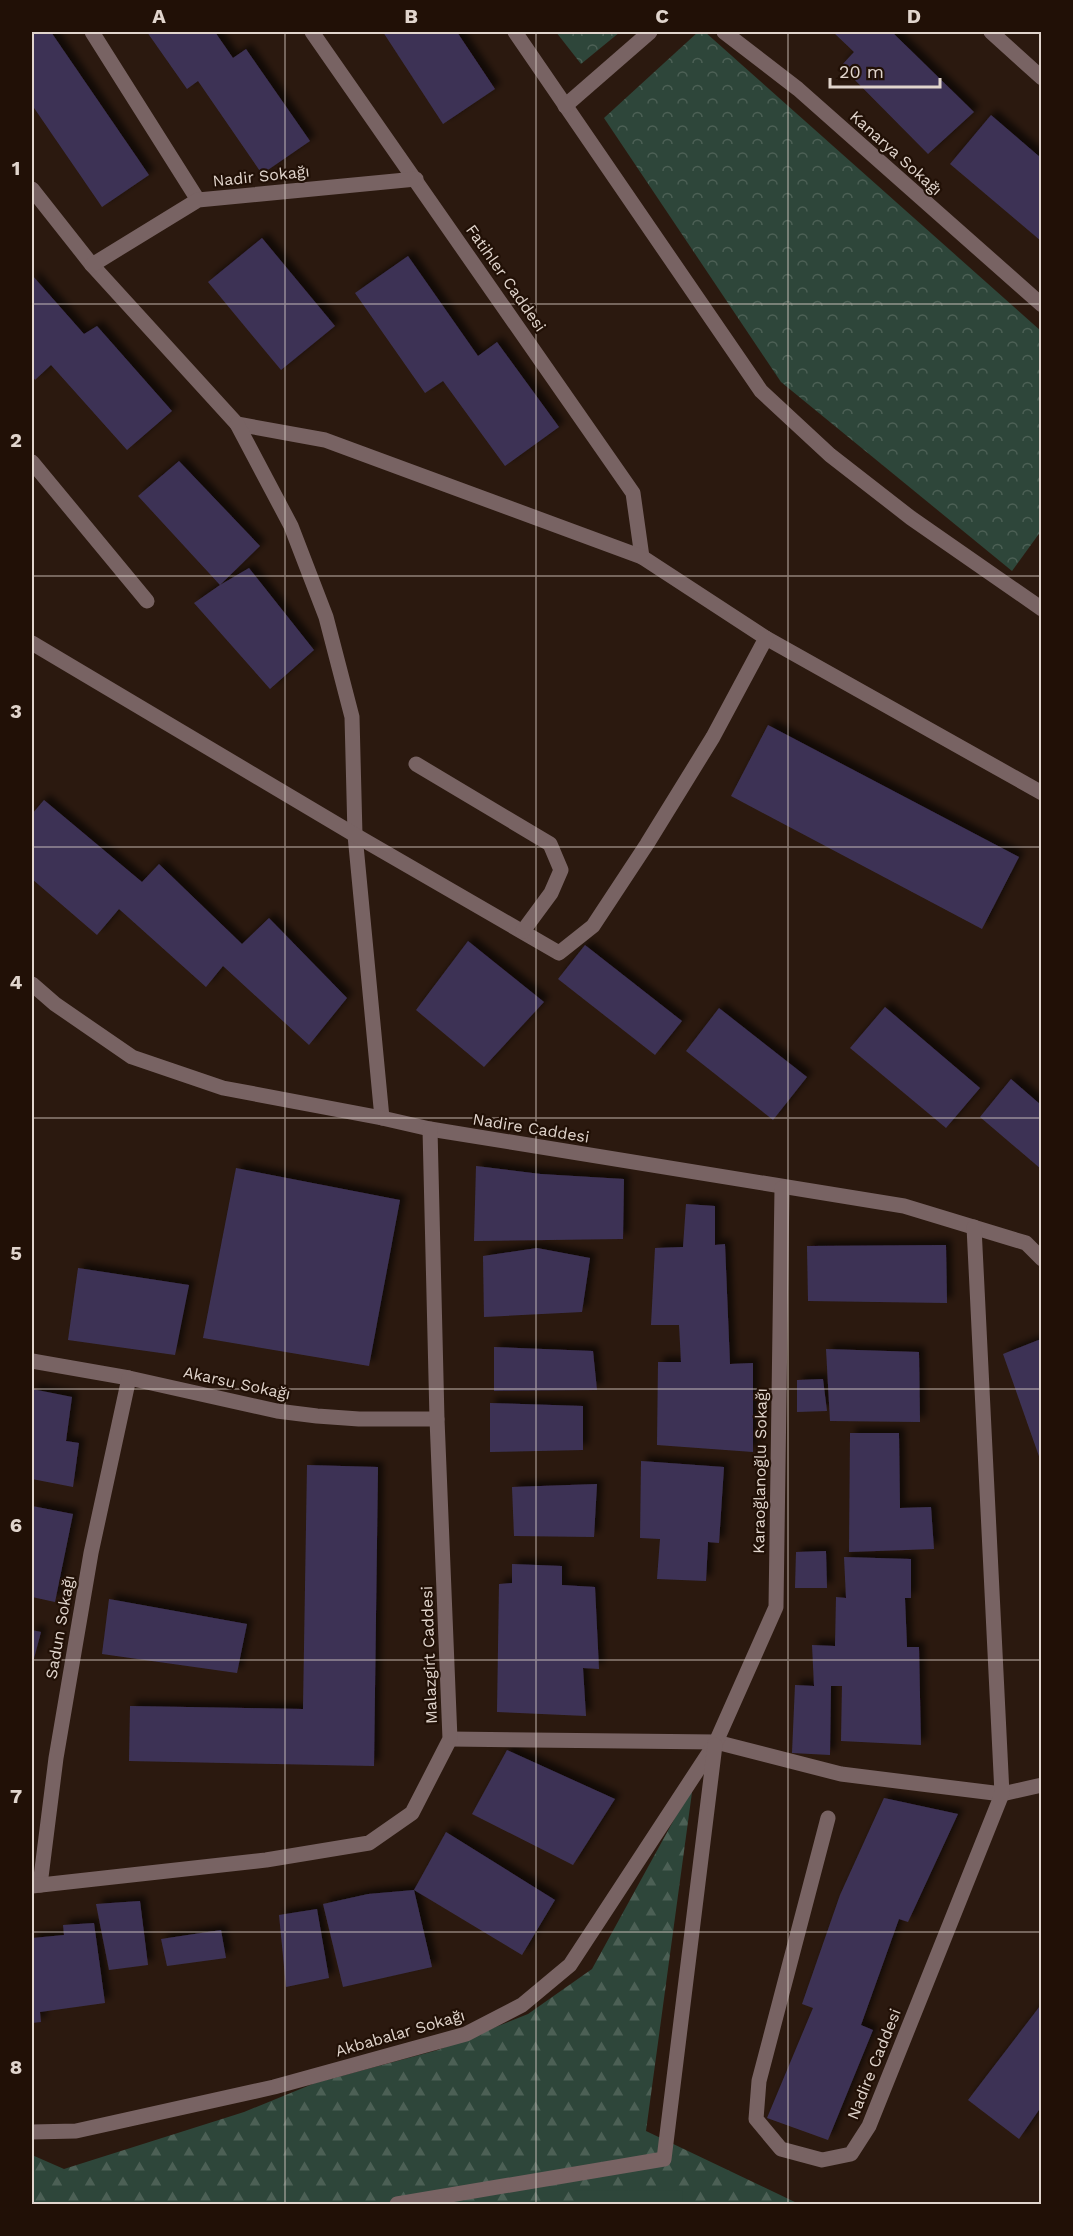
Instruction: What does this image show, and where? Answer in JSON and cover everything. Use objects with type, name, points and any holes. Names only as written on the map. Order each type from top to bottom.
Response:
[{"type":"street","points":[[92,32],[198,200]]},
{"type":"street","name":"Fatihler Caddesi","points":[[312,32],[633,493],[642,557]]},
{"type":"street","points":[[515,32],[760,391],[830,454],[911,518],[1041,609]]},
{"type":"street","points":[[565,106],[650,32]]},
{"type":"street","name":"Kanarya Sokağı","points":[[724,32],[798,89],[1041,305]]},
{"type":"street","points":[[991,32],[1041,78]]},
{"type":"street","name":"Nadir Sokağı","points":[[92,265],[198,200],[416,179]]},
{"type":"street","points":[[32,189],[92,265],[237,424],[291,526],[326,617],[352,717],[355,835],[382,1118]]},
{"type":"street","points":[[237,424],[325,440],[642,557],[766,638],[1041,793]]},
{"type":"street","points":[[32,462],[147,601]]},
{"type":"street","points":[[32,643],[355,835],[559,952],[593,926],[698,762],[766,638]]},
{"type":"street","points":[[416,764],[550,844],[561,870],[551,893],[523,932]]},
{"type":"street","name":"Nadire Caddesi","points":[[32,984],[55,1004],[132,1057],[223,1088],[430,1129],[904,1206],[1026,1243],[1041,1259]]},
{"type":"street","name":"Malazgirt Caddesi","points":[[36,1886],[266,1860],[369,1843],[412,1813],[450,1739],[437,1419],[430,1129]]},
{"type":"street","name":"Karaoğlanoğlu Sokağı","points":[[716,1742],[776,1607],[782,1188]]},
{"type":"street","points":[[974,1227],[1002,1794]]},
{"type":"street","name":"Akarsu Sokağı","points":[[32,1361],[129,1378],[287,1413],[359,1419],[437,1419]]},
{"type":"street","name":"Sadun Sokağı","points":[[36,1886],[91,1553],[129,1378]]},
{"type":"street","points":[[450,1739],[716,1742],[841,1774],[1002,1794],[1041,1785]]},
{"type":"street","points":[[397,2205],[663,2159],[682,2024],[716,1742]]},
{"type":"street","name":"Akbabalar Sokağı","points":[[32,2132],[76,2132],[274,2088],[466,2034],[522,2005],[570,1965],[716,1742]]},
{"type":"street","name":"Nadire Caddesi","points":[[828,1818],[759,2081],[756,2119],[781,2149],[822,2160],[851,2154],[868,2126],[1002,1794]]},
{"type":"green space","points":[[556,32],[620,32],[581,64]]},
{"type":"green space","points":[[698,32],[705,32],[1041,331],[1041,531],[1012,571],[781,382],[604,118]]},
{"type":"green space","points":[[693,1785],[646,2131],[799,2204],[32,2204],[32,2155],[64,2169],[244,2112],[315,2083],[438,2050],[528,2014],[592,1969]]},
{"type":"green space","points":[[683,2190],[682,2204],[574,2204],[574,2191]]},
{"type":"building","points":[[32,32],[51,32],[149,175],[102,207],[32,105]]},
{"type":"building","points":[[147,32],[215,32],[233,58],[246,49],[310,141],[262,174],[198,81],[187,89]]},
{"type":"building","points":[[383,32],[457,32],[495,89],[443,124]]},
{"type":"building","points":[[833,32],[892,32],[974,112],[928,154],[841,66],[854,52]]},
{"type":"building","points":[[991,115],[1041,158],[1041,241],[950,164]]},
{"type":"building","points":[[262,238],[335,326],[281,370],[208,282]]},
{"type":"building","points":[[408,256],[478,356],[497,342],[559,427],[505,466],[443,381],[425,393],[355,293]]},
{"type":"building","points":[[32,275],[84,334],[97,326],[172,411],[127,450],[51,365],[35,380],[32,375]]},
{"type":"building","points":[[179,461],[260,546],[220,585],[138,496]]},
{"type":"building","points":[[249,568],[314,650],[270,689],[194,603]]},
{"type":"building","points":[[768,725],[1019,857],[982,929],[731,796]]},
{"type":"building","points":[[44,800],[142,882],[159,864],[242,944],[269,918],[347,998],[309,1045],[223,966],[206,987],[119,909],[97,935],[32,879],[32,814]]},
{"type":"building","points":[[468,941],[544,1002],[484,1067],[416,1010]]},
{"type":"building","points":[[585,945],[682,1021],[655,1055],[558,979]]},
{"type":"building","points":[[885,1007],[980,1088],[946,1128],[850,1048]]},
{"type":"building","points":[[719,1008],[807,1077],[773,1120],[686,1051]]},
{"type":"building","points":[[1011,1079],[1041,1105],[1041,1169],[980,1117]]},
{"type":"building","points":[[476,1166],[541,1174],[624,1179],[623,1239],[474,1241]]},
{"type":"building","points":[[236,1168],[400,1200],[369,1366],[203,1338]]},
{"type":"building","points":[[686,1204],[715,1206],[715,1245],[725,1244],[730,1364],[753,1363],[753,1452],[657,1445],[658,1362],[681,1362],[679,1325],[651,1325],[655,1248],[683,1247]]},
{"type":"building","points":[[946,1245],[947,1303],[808,1301],[807,1246]]},
{"type":"building","points":[[537,1248],[590,1258],[582,1312],[484,1317],[483,1256]]},
{"type":"building","points":[[78,1268],[189,1285],[175,1355],[68,1340]]},
{"type":"building","points":[[1041,1339],[1041,1462],[1003,1354]]},
{"type":"building","points":[[494,1347],[593,1351],[597,1390],[494,1391]]},
{"type":"building","points":[[826,1349],[919,1352],[920,1422],[830,1421]]},
{"type":"building","points":[[823,1379],[827,1411],[797,1412],[797,1380]]},
{"type":"building","points":[[32,1389],[72,1397],[66,1441],[79,1443],[73,1487],[32,1479]]},
{"type":"building","points":[[490,1403],[583,1406],[583,1450],[490,1452]]},
{"type":"building","points":[[850,1433],[899,1433],[900,1508],[931,1507],[934,1549],[849,1552]]},
{"type":"building","points":[[641,1461],[724,1467],[719,1543],[708,1542],[706,1581],[657,1579],[660,1539],[640,1538]]},
{"type":"building","points":[[307,1465],[378,1467],[374,1766],[129,1761],[130,1706],[303,1709]]},
{"type":"building","points":[[597,1484],[594,1537],[514,1536],[512,1487]]},
{"type":"building","points":[[32,1506],[73,1514],[55,1602],[32,1597]]},
{"type":"building","points":[[826,1551],[827,1588],[795,1588],[796,1552]]},
{"type":"building","points":[[844,1557],[911,1559],[911,1598],[905,1598],[907,1647],[919,1647],[921,1745],[841,1741],[842,1686],[831,1686],[830,1755],[792,1753],[795,1685],[814,1686],[812,1645],[835,1646],[836,1597],[846,1598]]},
{"type":"building","points":[[512,1564],[562,1566],[562,1585],[595,1587],[599,1669],[583,1668],[586,1716],[497,1712],[499,1584],[512,1583]]},
{"type":"building","points":[[109,1599],[247,1624],[237,1673],[102,1654]]},
{"type":"building","points":[[32,1630],[41,1632],[32,1666]]},
{"type":"building","points":[[507,1750],[615,1799],[573,1865],[472,1814]]},
{"type":"building","points":[[884,1798],[958,1814],[908,1922],[899,1919],[861,2025],[873,2030],[828,2140],[767,2118],[813,2008],[802,2004],[840,1895]]},
{"type":"building","points":[[446,1832],[555,1900],[522,1955],[414,1890]]},
{"type":"building","points":[[414,1890],[432,1967],[343,1987],[323,1904],[368,1894]]},
{"type":"building","points":[[140,1901],[148,1965],[109,1970],[96,1904]]},
{"type":"building","points":[[317,1909],[329,1978],[286,1987],[279,1915]]},
{"type":"building","points":[[94,1923],[105,2003],[40,2012],[41,2022],[32,2023],[32,1938],[64,1935],[63,1925]]},
{"type":"building","points":[[221,1930],[226,1958],[167,1966],[161,1939]]},
{"type":"building","points":[[1040,2006],[1041,2107],[1019,2139],[968,2100]]}]
